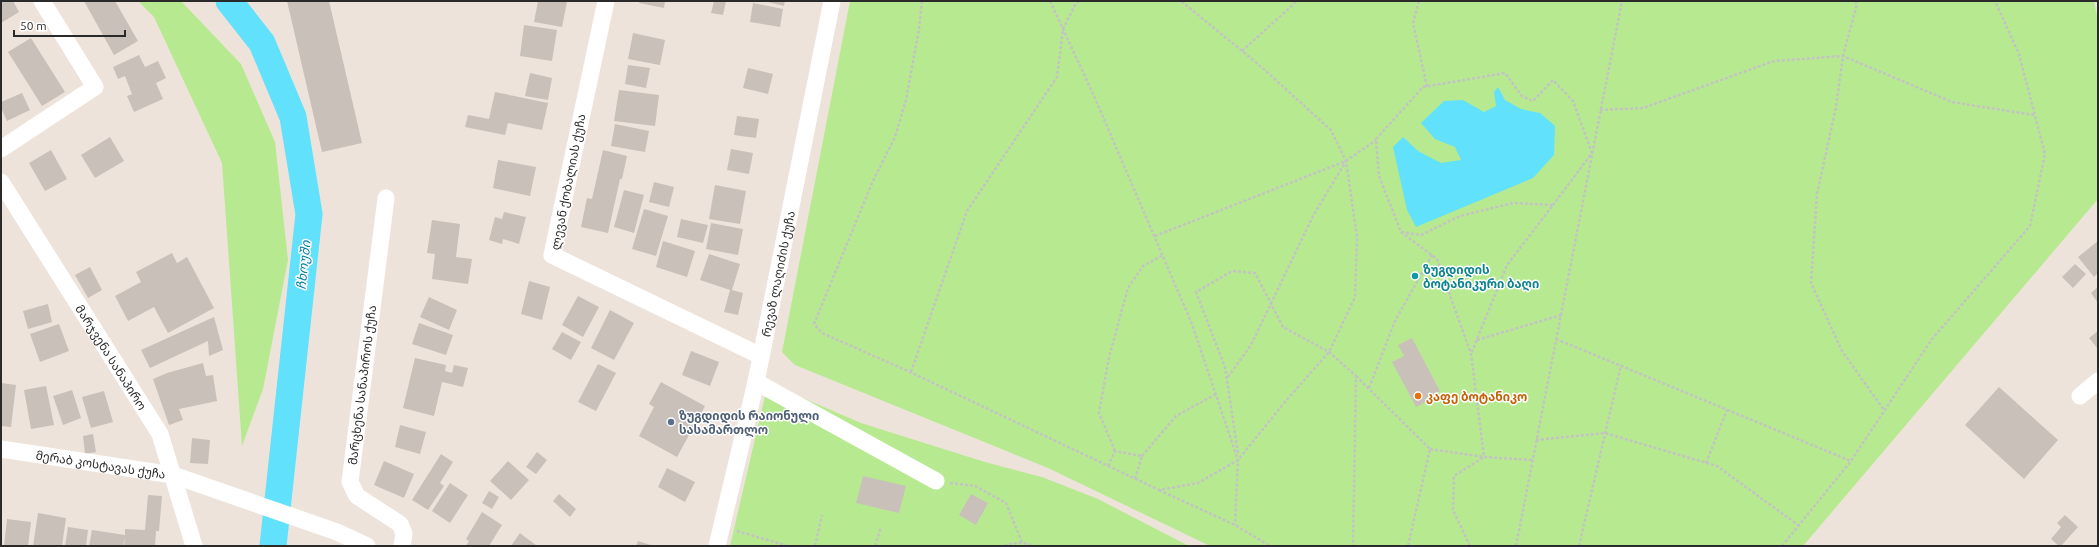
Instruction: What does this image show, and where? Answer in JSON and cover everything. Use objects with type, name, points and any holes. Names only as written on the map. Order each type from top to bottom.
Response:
[{"type":"street","points":[[1,149],[95,87],[42,1]]},
{"type":"street","name":"ლევან ქობალიას ქუჩა","points":[[606,1],[552,254],[761,356]]},
{"type":"street","name":"რევაზ ლაღიძის ქუჩა","points":[[717,546],[756,382],[832,1]]},
{"type":"street","name":"მარჯვენა სანაპირო","points":[[1,182],[160,434],[194,546]]},
{"type":"street","name":"მარცხენა სანაპიროს ქუჩა","points":[[386,198],[350,482],[357,496],[400,524],[404,534],[402,546]]},
{"type":"street","points":[[2080,396],[2098,381]]},
{"type":"street","points":[[756,382],[936,482]]},
{"type":"street","name":"მერაბ კოსტავას ქუჩა","points":[[1,449],[173,475],[200,486],[337,532],[367,546]]},
{"type":"path","points":[[922,1],[919,29],[906,100],[895,136],[872,183],[814,324],[822,333],[910,372],[1235,525],[1270,546]]},
{"type":"path","points":[[1050,1],[1155,236],[1192,324],[1238,460]]},
{"type":"path","points":[[910,372],[967,211],[1057,77],[1063,28],[1076,3],[1079,1]]},
{"type":"path","points":[[1159,490],[1198,482],[1238,460],[1284,403],[1329,352],[1355,298],[1357,237],[1346,161],[1331,130],[1242,50],[1181,1]]},
{"type":"path","points":[[1242,50],[1297,1]]},
{"type":"path","points":[[1419,1],[1413,23],[1427,87]]},
{"type":"path","points":[[1516,546],[1622,1]]},
{"type":"path","points":[[1855,1],[1857,4],[1843,56],[1836,107],[1817,194],[1811,283],[1842,351],[1884,410]]},
{"type":"path","points":[[1782,546],[1851,461],[1932,339],[2030,226],[2045,154],[2019,54],[1995,1]]},
{"type":"path","points":[[1600,110],[1643,108],[1774,61],[1843,56],[1952,102],[2034,115]]},
{"type":"path","points":[[1155,236],[1346,161],[1376,139],[1424,87],[1505,72],[1522,96],[1533,100],[1553,80],[1573,101],[1592,153]]},
{"type":"path","points":[[1376,139],[1380,176],[1401,232],[1437,259],[1471,354],[1484,457]]},
{"type":"path","points":[[1471,354],[1507,265],[1592,153]]},
{"type":"path","points":[[1227,378],[1251,345],[1313,216],[1346,161]]},
{"type":"path","points":[[1401,232],[1421,235],[1460,216],[1512,203],[1553,205]]},
{"type":"path","points":[[1108,466],[1115,451],[1099,413],[1108,357],[1128,288],[1143,266],[1163,255]]},
{"type":"path","points":[[1369,388],[1395,321],[1432,255]]},
{"type":"path","points":[[1235,525],[1238,460],[1226,367],[1196,292],[1232,271],[1255,273],[1283,328],[1329,352],[1369,388],[1430,449],[1484,457],[1532,460]]},
{"type":"path","points":[[1477,340],[1561,315]]},
{"type":"path","points":[[1556,339],[1851,461]]},
{"type":"path","points":[[1579,546],[1621,365]]},
{"type":"path","points":[[1352,546],[1356,376]]},
{"type":"path","points":[[1135,479],[1142,456],[1176,416],[1216,394]]},
{"type":"path","points":[[1706,463],[1727,410]]},
{"type":"path","points":[[1536,440],[1605,433],[1717,466],[1798,525]]},
{"type":"path","points":[[1408,546],[1430,449]]},
{"type":"path","points":[[1115,451],[1142,456]]},
{"type":"path","points":[[1470,546],[1453,510],[1454,476],[1484,457]]},
{"type":"path","points":[[936,482],[974,486],[1006,503],[1022,542]]},
{"type":"path","points":[[815,546],[822,515]]},
{"type":"path","points":[[722,526],[788,546]]},
{"type":"path","points":[[875,546],[881,527]]},
{"type":"path","points":[[1004,546],[1022,542],[1034,546]]},
{"type":"green space","points":[[138,1],[181,1],[241,64],[275,142],[288,260],[263,389],[242,446],[222,163],[154,17]]},
{"type":"green space","name":"ზუგდიდის ბოტანიკური ბაღი","points":[[850,1],[2094,1],[2098,21],[2098,199],[1803,546],[1210,546],[1048,468],[795,365],[782,352]]},
{"type":"green space","points":[[768,383],[861,423],[985,462],[1042,477],[1098,499],[1189,546],[730,546]]},
{"type":"water","points":[[1498,87],[1505,100],[1521,109],[1540,113],[1555,126],[1554,155],[1533,178],[1416,227],[1407,210],[1393,147],[1403,137],[1418,151],[1441,163],[1461,160],[1455,147],[1435,139],[1421,123],[1444,101],[1463,100],[1484,112],[1496,106],[1494,92]]},
{"type":"building","points":[[1,1],[13,1],[19,12],[1,23]]},
{"type":"building","points":[[84,1],[115,1],[138,41],[114,55]]},
{"type":"building","points":[[287,1],[329,1],[362,143],[322,152]]},
{"type":"building","points":[[538,1],[567,2],[562,27],[534,22]]},
{"type":"building","points":[[640,1],[665,1],[664,8],[639,3]]},
{"type":"building","points":[[714,1],[726,1],[723,15],[711,13]]},
{"type":"building","points":[[764,1],[785,1],[784,6]]},
{"type":"building","points":[[753,3],[783,9],[780,27],[750,22]]},
{"type":"building","points":[[524,25],[557,30],[552,61],[520,56]]},
{"type":"building","points":[[633,33],[665,40],[660,65],[628,59]]},
{"type":"building","points":[[31,38],[65,92],[42,106],[8,52]]},
{"type":"building","points":[[139,55],[145,67],[158,61],[166,78],[156,83],[163,99],[134,112],[127,96],[132,94],[125,76],[118,79],[113,67]]},
{"type":"building","points":[[628,65],[650,68],[646,88],[625,84]]},
{"type":"building","points":[[748,68],[773,74],[768,94],[743,88]]},
{"type":"building","points":[[530,73],[552,78],[548,100],[525,96]]},
{"type":"building","points":[[619,90],[659,95],[655,126],[614,121]]},
{"type":"building","points":[[495,92],[548,103],[542,130],[508,123],[505,135],[465,127],[468,115],[489,119]]},
{"type":"building","points":[[22,93],[30,110],[7,121],[1,108],[1,102]]},
{"type":"building","points":[[737,116],[759,119],[756,138],[734,135]]},
{"type":"building","points":[[615,124],[649,131],[645,152],[611,146]]},
{"type":"building","points":[[110,137],[124,161],[95,178],[81,155]]},
{"type":"building","points":[[731,149],[753,153],[749,174],[727,170]]},
{"type":"building","points":[[51,150],[67,179],[45,191],[29,163]]},
{"type":"building","points":[[603,150],[627,156],[622,179],[620,179],[608,233],[581,227],[587,198],[592,199]]},
{"type":"building","points":[[498,160],[536,167],[530,196],[493,188]]},
{"type":"building","points":[[654,182],[674,187],[669,207],[649,202]]},
{"type":"building","points":[[715,185],[746,191],[740,224],[709,219]]},
{"type":"building","points":[[624,190],[644,195],[634,233],[614,227]]},
{"type":"building","points":[[644,209],[668,216],[656,256],[632,249]]},
{"type":"building","points":[[504,212],[526,217],[519,244],[503,239],[502,244],[489,240],[495,217],[502,219]]},
{"type":"building","points":[[681,219],[708,225],[703,243],[677,237]]},
{"type":"building","points":[[432,220],[460,224],[456,257],[472,259],[468,284],[432,279],[435,254],[427,253]]},
{"type":"building","points":[[711,223],[743,229],[738,255],[706,249]]},
{"type":"building","points":[[663,241],[695,251],[687,277],[656,267]]},
{"type":"building","points":[[2098,241],[2098,273],[2094,277],[2078,257]]},
{"type":"building","points":[[172,253],[177,263],[187,257],[214,308],[168,333],[154,307],[128,321],[115,296],[141,282],[136,272]]},
{"type":"building","points":[[709,254],[740,264],[732,290],[743,293],[738,315],[724,312],[730,290],[700,280]]},
{"type":"building","points":[[2075,264],[2086,274],[2073,288],[2062,277]]},
{"type":"building","points":[[90,267],[102,290],[88,298],[75,275]]},
{"type":"building","points":[[529,281],[550,287],[542,320],[521,314]]},
{"type":"building","points":[[2098,287],[2098,303],[2091,293]]},
{"type":"building","points":[[578,296],[599,307],[583,337],[562,325]]},
{"type":"building","points":[[429,297],[457,310],[449,330],[420,317]]},
{"type":"building","points":[[48,304],[52,322],[28,329],[23,311]]},
{"type":"building","points":[[610,310],[634,323],[614,360],[591,348]]},
{"type":"building","points":[[214,317],[223,350],[209,356],[208,341],[150,368],[141,350]]},
{"type":"building","points":[[419,323],[453,335],[446,355],[412,344]]},
{"type":"building","points":[[59,324],[69,351],[40,362],[30,334]]},
{"type":"building","points":[[2098,331],[2098,349],[2089,338]]},
{"type":"building","points":[[562,332],[581,342],[571,360],[552,349]]},
{"type":"building","points":[[1412,338],[1440,391],[1426,398],[1428,401],[1416,407],[1392,362],[1404,356],[1398,345]]},
{"type":"building","points":[[691,351],[719,362],[710,386],[682,375]]},
{"type":"building","points":[[415,358],[446,365],[445,371],[452,373],[454,365],[468,368],[463,387],[442,382],[434,416],[403,408]]},
{"type":"building","points":[[203,363],[206,376],[213,375],[217,401],[179,409],[183,420],[169,425],[153,379],[167,373]]},
{"type":"building","points":[[598,364],[616,373],[596,411],[578,402]]},
{"type":"building","name":"ზუგდიდის რაიონული სასამართლო","points":[[661,382],[705,406],[677,457],[639,436],[654,407],[649,404]]},
{"type":"building","points":[[1,383],[16,385],[11,427],[1,426]]},
{"type":"building","points":[[46,386],[54,425],[31,429],[24,390]]},
{"type":"building","points":[[1999,387],[2058,440],[2024,479],[1965,425]]},
{"type":"building","points":[[72,390],[81,418],[63,425],[53,396]]},
{"type":"building","points":[[104,391],[113,422],[91,428],[82,397]]},
{"type":"building","points":[[400,425],[426,432],[420,454],[395,447]]},
{"type":"building","points":[[93,434],[96,452],[85,454],[83,436]]},
{"type":"building","points":[[192,438],[210,440],[208,464],[190,463]]},
{"type":"building","points":[[537,452],[547,460],[536,474],[526,467]]},
{"type":"building","points":[[441,454],[453,462],[440,483],[444,486],[428,510],[412,500]]},
{"type":"building","points":[[384,461],[414,474],[404,498],[374,485]]},
{"type":"building","points":[[508,461],[529,480],[511,500],[490,481]]},
{"type":"building","points":[[667,468],[695,482],[685,502],[658,487]]},
{"type":"building","points":[[863,476],[906,486],[899,513],[856,503]]},
{"type":"building","points":[[450,483],[468,495],[450,523],[432,511]]},
{"type":"building","points":[[489,491],[499,497],[492,509],[482,503]]},
{"type":"building","points":[[559,494],[576,509],[570,517],[553,501]]},
{"type":"building","points":[[971,494],[988,503],[976,525],[959,515]]},
{"type":"building","points":[[148,495],[162,496],[159,531],[156,531],[155,546],[124,546],[125,537],[123,546],[89,546],[92,530],[125,535],[125,529],[145,530]]},
{"type":"building","points":[[482,512],[502,525],[489,546],[466,546],[469,541],[466,539]]},
{"type":"building","points":[[38,513],[66,518],[62,546],[33,546]]},
{"type":"building","points":[[2065,515],[2078,527],[2061,546],[2059,546],[2051,539],[2061,527],[2057,523]]},
{"type":"building","points":[[7,519],[31,522],[28,546],[4,546]]},
{"type":"building","points":[[68,527],[88,530],[86,546],[65,546]]},
{"type":"building","points":[[520,533],[537,546],[511,546]]},
{"type":"building","points":[[638,541],[654,546],[636,546]]},
{"type":"waterway","name":"ჩხოუში","points":[[229,1],[262,43],[293,117],[309,214],[273,546]]},
{"type":"place","name":"ზუგდიდის ბოტანიკური ბაღი","points":[[1415,276]]},
{"type":"place","name":"კაფე ბოტანიკო","points":[[1418,396]]},
{"type":"place","name":"ზუგდიდის რაიონული სასამართლო","points":[[671,422]]}]
